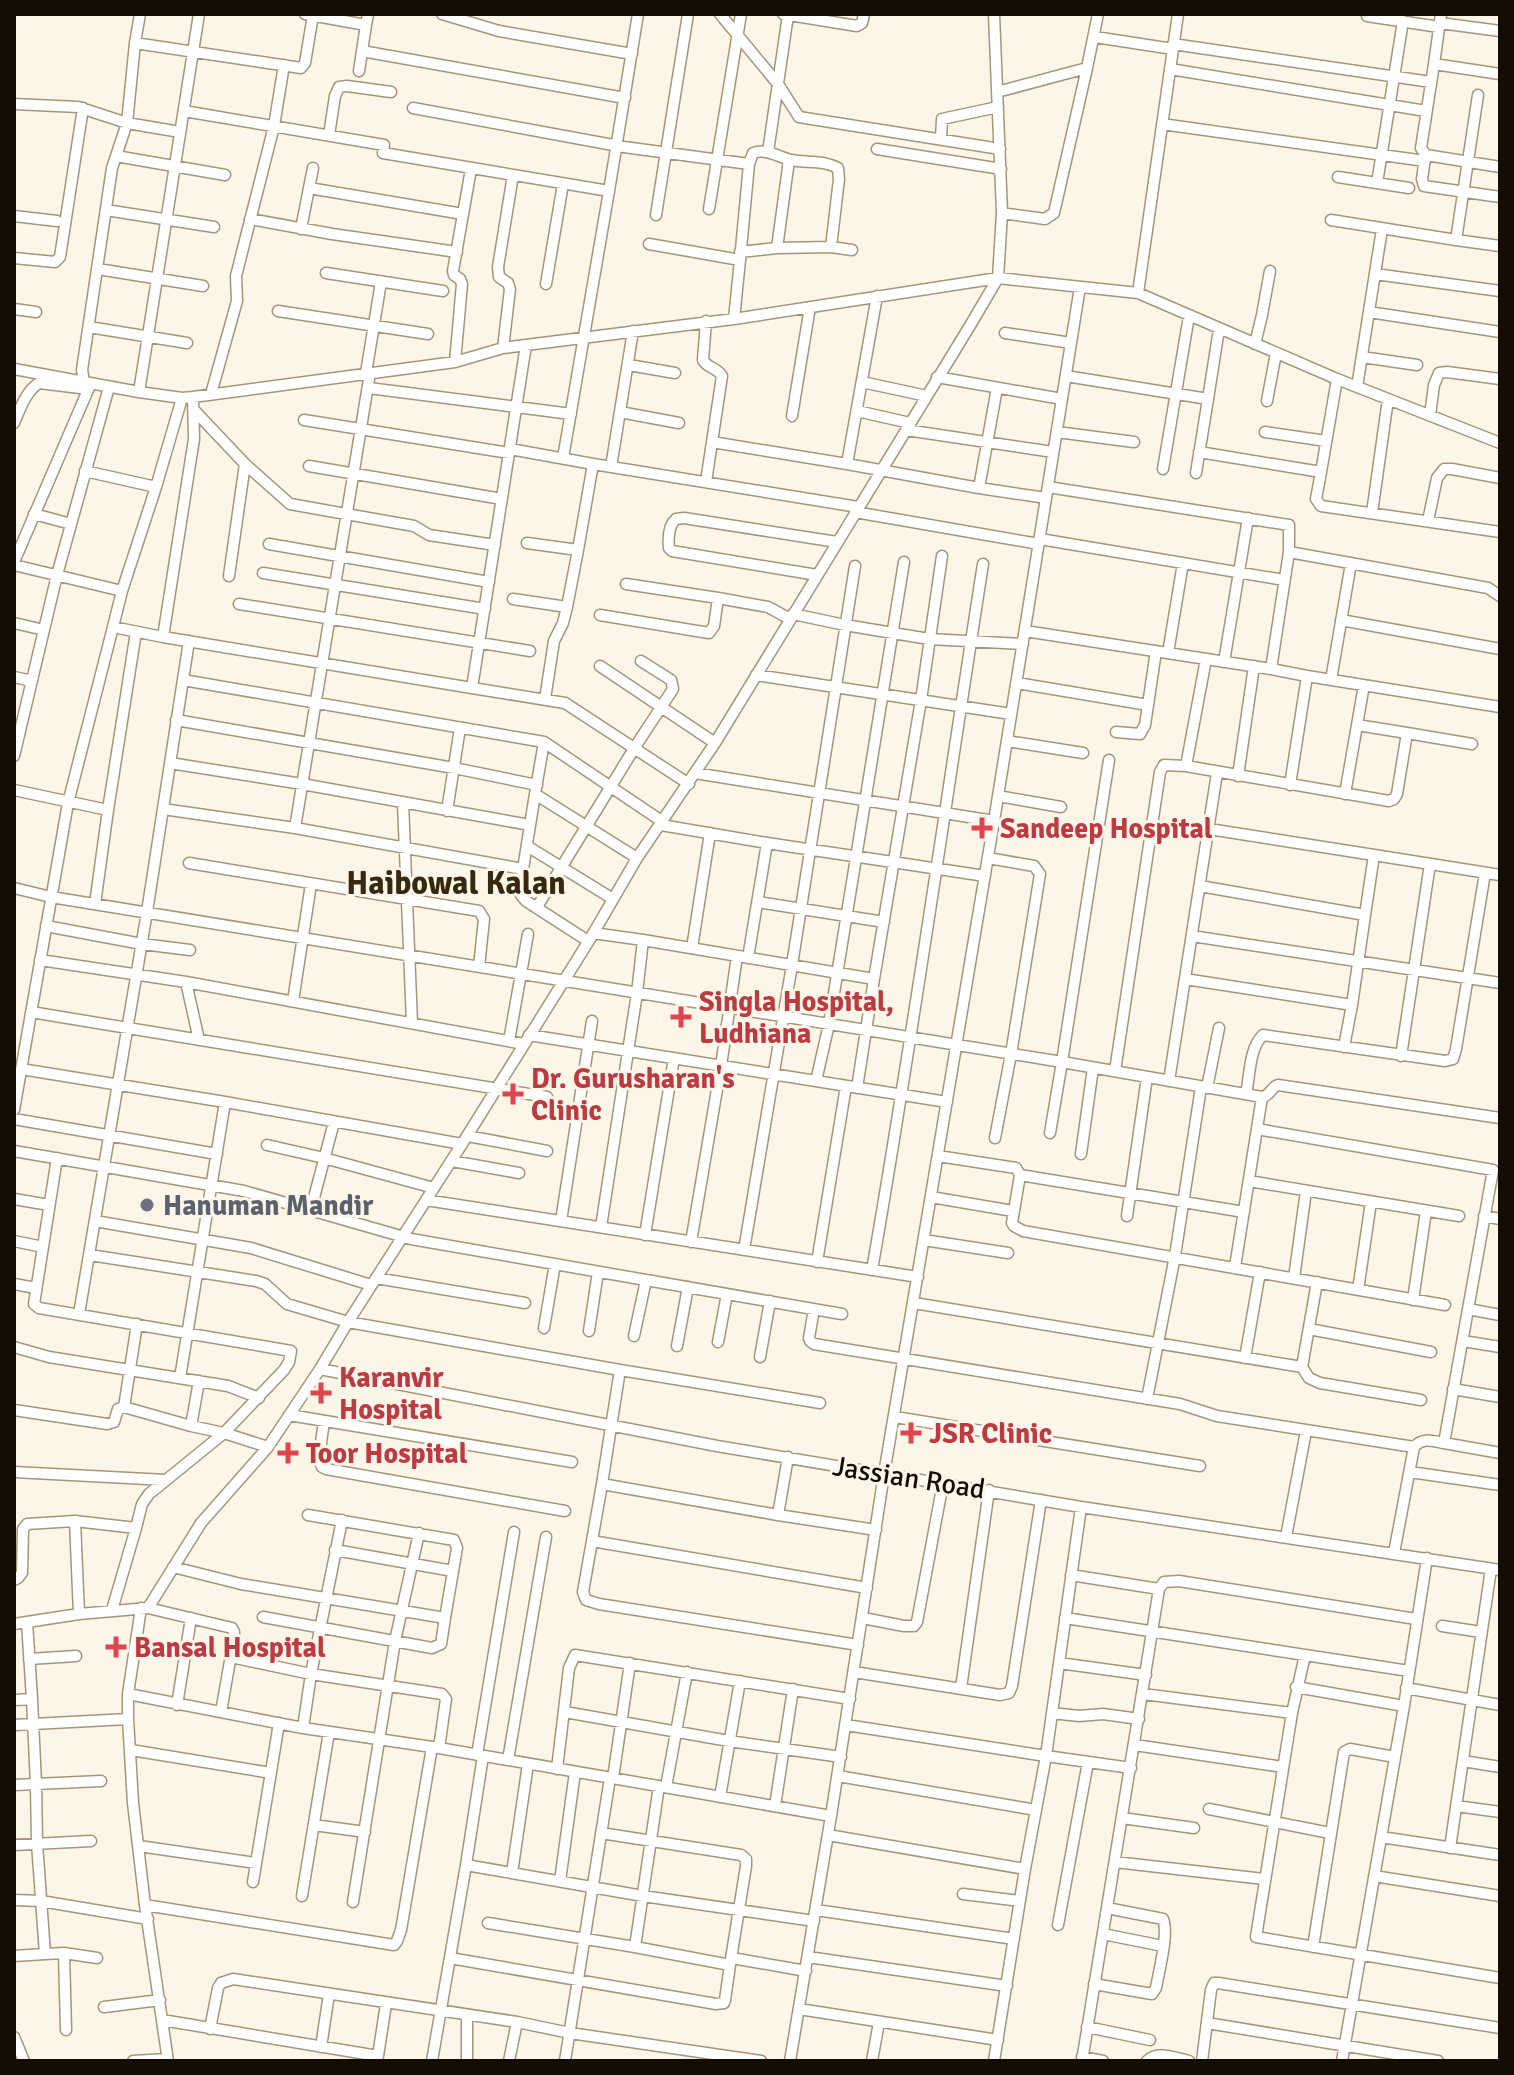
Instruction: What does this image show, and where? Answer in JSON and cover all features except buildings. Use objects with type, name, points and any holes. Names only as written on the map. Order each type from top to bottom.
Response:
[{"type":"street","points":[[122,591],[14,564],[85,385],[82,370],[140,14]]},
{"type":"street","points":[[139,392],[199,14]]},
{"type":"street","points":[[442,14],[499,31],[632,54]]},
{"type":"street","points":[[563,458],[638,14]]},
{"type":"street","points":[[656,215],[688,14]]},
{"type":"street","points":[[720,14],[778,84],[799,117],[1000,149]]},
{"type":"street","points":[[709,209],[741,14]]},
{"type":"street","points":[[781,14],[857,26],[862,23],[864,14]]},
{"type":"street","points":[[133,2061],[168,2060],[133,1803],[128,1719],[128,1694],[145,1608],[201,1523],[268,1447],[320,1369],[591,937],[637,858],[715,743],[998,278],[1002,213],[994,14]]},
{"type":"street","points":[[1002,213],[1045,219],[1054,213],[1098,14]]},
{"type":"street","points":[[1138,293],[1178,14]]},
{"type":"street","points":[[135,43],[299,68],[305,65],[309,15],[367,20],[359,71]]},
{"type":"street","points":[[768,152],[788,15]]},
{"type":"street","points":[[1367,16],[1500,31]]},
{"type":"street","points":[[1377,183],[1403,21]]},
{"type":"street","points":[[1440,22],[1421,148],[1425,158],[1424,186],[1500,197]]},
{"type":"street","points":[[1095,37],[1431,82]]},
{"type":"street","points":[[362,51],[625,98]]},
{"type":"street","points":[[1434,64],[1500,74]]},
{"type":"street","points":[[211,394],[237,301],[235,279],[274,126],[284,65]]},
{"type":"street","points":[[997,92],[1087,68]]},
{"type":"street","points":[[1170,69],[1426,111]]},
{"type":"street","points":[[329,135],[339,87],[391,92]]},
{"type":"street","points":[[1456,240],[1478,95]]},
{"type":"street","points":[[14,104],[83,108],[123,122],[180,132]]},
{"type":"street","points":[[941,139],[942,119],[998,107]]},
{"type":"street","points":[[14,258],[55,262],[60,257],[83,108]]},
{"type":"street","points":[[413,108],[617,146],[749,164]]},
{"type":"street","points":[[184,111],[384,145],[383,153],[609,191]]},
{"type":"street","points":[[1162,124],[1382,155],[1500,167]]},
{"type":"street","points":[[877,149],[1001,169]]},
{"type":"street","points":[[734,319],[749,164],[755,151],[838,168],[831,247]]},
{"type":"street","points":[[116,156],[225,175]]},
{"type":"street","points":[[777,248],[789,160]]},
{"type":"street","points":[[301,229],[313,168]]},
{"type":"street","points":[[455,362],[462,284],[453,274],[471,169]]},
{"type":"street","points":[[503,348],[510,289],[508,283],[499,277],[498,267],[513,175]]},
{"type":"street","points":[[1338,177],[1409,188]]},
{"type":"street","points":[[546,284],[563,184]]},
{"type":"street","points":[[309,188],[463,214]]},
{"type":"street","points":[[106,210],[214,227]]},
{"type":"street","points":[[14,216],[57,221]]},
{"type":"street","points":[[250,219],[457,252]]},
{"type":"street","points":[[1331,220],[1500,246]]},
{"type":"street","points":[[1357,387],[1382,229]]},
{"type":"street","points":[[649,244],[740,256],[777,248],[831,247],[852,250]]},
{"type":"street","points":[[98,269],[203,286]]},
{"type":"street","points":[[1255,344],[1270,271]]},
{"type":"street","points":[[326,273],[443,291]]},
{"type":"street","points":[[1375,274],[1500,291]]},
{"type":"street","points":[[14,369],[42,378],[85,385],[187,397],[455,362],[503,348],[734,319],[998,278],[1138,293],[1337,379],[1500,443]]},
{"type":"street","points":[[295,828],[369,388],[368,373],[381,282]]},
{"type":"street","points":[[790,2061],[1080,287]]},
{"type":"street","points":[[847,464],[877,296]]},
{"type":"street","points":[[792,416],[810,307]]},
{"type":"street","points":[[14,309],[36,312]]},
{"type":"street","points":[[278,311],[428,334]]},
{"type":"street","points":[[1369,312],[1500,332]]},
{"type":"street","points":[[1163,469],[1189,316]]},
{"type":"street","points":[[706,321],[703,360],[722,376],[706,482]]},
{"type":"street","points":[[89,327],[187,343]]},
{"type":"street","points":[[1196,473],[1219,329]]},
{"type":"street","points":[[611,467],[633,331]]},
{"type":"street","points":[[1005,333],[1071,343]]},
{"type":"street","points":[[472,688],[526,345]]},
{"type":"street","points":[[1267,401],[1276,353]]},
{"type":"street","points":[[1362,357],[1417,365]]},
{"type":"street","points":[[629,365],[675,373]]},
{"type":"street","points":[[1430,415],[1439,373],[1500,379]]},
{"type":"street","points":[[1066,376],[1208,399]]},
{"type":"street","points":[[937,377],[1062,399]]},
{"type":"street","points":[[14,423],[21,406],[42,378],[69,379],[85,385]]},
{"type":"street","points":[[1337,379],[1316,499],[1321,506],[1500,532]]},
{"type":"street","points":[[862,382],[927,396]]},
{"type":"street","points":[[14,756],[16,736],[57,575],[109,387]]},
{"type":"street","points":[[369,388],[571,414]]},
{"type":"street","points":[[979,488],[997,388]]},
{"type":"street","points":[[187,397],[194,410],[245,464],[290,504],[414,526],[429,535],[495,545]]},
{"type":"street","points":[[15,1103],[21,1069],[19,1048],[31,1012],[68,803],[122,591],[187,397]]},
{"type":"street","points":[[1372,513],[1388,399]]},
{"type":"street","points":[[163,637],[194,439],[194,410]]},
{"type":"street","points":[[857,411],[987,443],[1053,452]]},
{"type":"street","points":[[620,412],[679,423]]},
{"type":"street","points":[[304,420],[563,458],[1039,541],[1284,580]]},
{"type":"street","points":[[1057,432],[1134,442]]},
{"type":"street","points":[[1265,432],[1326,441]]},
{"type":"street","points":[[712,442],[979,488],[1047,492],[1289,525],[1289,552],[1271,669]]},
{"type":"street","points":[[1199,452],[1321,472]]},
{"type":"street","points":[[229,576],[245,464]]},
{"type":"street","points":[[545,699],[554,641],[567,607],[593,464]]},
{"type":"street","points":[[309,466],[502,499]]},
{"type":"street","points":[[1428,521],[1436,482],[1444,469],[1500,478]]},
{"type":"street","points":[[85,471],[156,487]]},
{"type":"street","points":[[34,514],[71,524]]},
{"type":"street","points":[[817,575],[672,551],[668,544],[671,524],[676,519],[684,518],[837,542]]},
{"type":"street","points":[[1224,662],[1248,518]]},
{"type":"street","points":[[527,543],[578,550]]},
{"type":"street","points":[[269,544],[489,582]]},
{"type":"street","points":[[1289,552],[1488,588],[1500,596]]},
{"type":"street","points":[[817,1262],[865,1030],[895,861],[942,556]]},
{"type":"street","points":[[816,1081],[829,1024],[904,562]]},
{"type":"street","points":[[1168,653],[1183,563]]},
{"type":"street","points":[[1331,680],[1351,563]]},
{"type":"street","points":[[872,1270],[903,1095],[983,564]]},
{"type":"street","points":[[744,1250],[855,566]]},
{"type":"street","points":[[263,573],[485,609]]},
{"type":"street","points":[[626,584],[768,607],[792,616],[929,639],[1023,644]]},
{"type":"street","points":[[600,615],[709,633],[714,626],[718,598]]},
{"type":"street","points":[[513,599],[567,607]]},
{"type":"street","points":[[239,604],[530,651]]},
{"type":"street","points":[[1341,620],[1500,649]]},
{"type":"street","points":[[14,623],[44,630]]},
{"type":"street","points":[[113,627],[565,703],[689,784]]},
{"type":"street","points":[[1025,631],[1500,707]]},
{"type":"street","points":[[95,904],[136,632]]},
{"type":"street","points":[[79,1314],[142,944],[189,641]]},
{"type":"street","points":[[1116,732],[1140,734],[1145,725],[1156,651]]},
{"type":"street","points":[[1186,766],[1206,659]]},
{"type":"street","points":[[537,907],[673,689],[673,683],[641,661]]},
{"type":"street","points":[[600,666],[715,743]]},
{"type":"street","points":[[1238,776],[1254,666]]},
{"type":"street","points":[[756,675],[1011,714]]},
{"type":"street","points":[[1290,785],[1307,676]]},
{"type":"street","points":[[14,677],[32,681]]},
{"type":"street","points":[[183,680],[544,742],[662,824],[985,876]]},
{"type":"street","points":[[1017,683],[1148,705]]},
{"type":"street","points":[[1345,794],[1364,685]]},
{"type":"street","points":[[176,720],[454,768],[536,790],[637,858]]},
{"type":"street","points":[[1357,725],[1472,744]]},
{"type":"street","points":[[447,811],[460,728]]},
{"type":"street","points":[[1115,1071],[1160,772],[1164,765],[1186,766],[1387,801],[1394,799],[1398,789],[1407,733]]},
{"type":"street","points":[[1007,741],[1083,753]]},
{"type":"street","points":[[544,742],[521,895],[537,907],[591,937],[643,940],[874,979]]},
{"type":"street","points":[[1050,1133],[1109,760]]},
{"type":"street","points":[[170,763],[530,825]]},
{"type":"street","points":[[695,773],[994,821]]},
{"type":"street","points":[[1169,1081],[1217,773]]},
{"type":"street","points":[[14,790],[108,810]]},
{"type":"street","points":[[998,796],[1061,807]]},
{"type":"street","points":[[403,803],[412,1023]]},
{"type":"street","points":[[163,809],[295,828],[523,869]]},
{"type":"street","points":[[1209,829],[1500,875]]},
{"type":"street","points":[[692,948],[710,833]]},
{"type":"street","points":[[691,1242],[729,1008],[758,902],[767,843]]},
{"type":"street","points":[[527,846],[613,899]]},
{"type":"street","points":[[1344,1047],[1374,855]]},
{"type":"street","points":[[988,858],[1034,866],[1040,874],[995,1138]]},
{"type":"street","points":[[189,863],[481,912],[484,923],[479,967]]},
{"type":"street","points":[[1401,1056],[1430,864]]},
{"type":"street","points":[[1246,1094],[1255,1048],[1263,1035],[1401,1056],[1445,1061],[1453,1059],[1485,873]]},
{"type":"street","points":[[293,1001],[311,884]]},
{"type":"street","points":[[1200,886],[1365,915]]},
{"type":"street","points":[[14,888],[51,897],[1262,1097],[1278,1085],[1500,1118]]},
{"type":"street","points":[[758,902],[884,922]]},
{"type":"street","points":[[46,926],[190,950]]},
{"type":"street","points":[[509,1041],[528,934]]},
{"type":"street","points":[[1192,936],[1500,983]]},
{"type":"street","points":[[601,1227],[643,940]]},
{"type":"street","points":[[40,960],[186,982],[509,1041],[589,1045],[947,1102]]},
{"type":"street","points":[[1185,979],[1352,1005]]},
{"type":"street","points":[[186,982],[199,1040]]},
{"type":"street","points":[[31,1012],[547,1097]]},
{"type":"street","points":[[561,1221],[592,1021]]},
{"type":"street","points":[[1147,1399],[1204,1087],[1219,1028]]},
{"type":"street","points":[[645,1235],[674,1058]]},
{"type":"street","points":[[1081,1154],[1093,1068]]},
{"type":"street","points":[[21,1069],[334,1122],[547,1151]]},
{"type":"street","points":[[1127,1216],[1147,1077]]},
{"type":"street","points":[[1235,1267],[1262,1097]]},
{"type":"street","points":[[180,1378],[225,1102]]},
{"type":"street","points":[[14,1119],[217,1154]]},
{"type":"street","points":[[311,1209],[334,1122]]},
{"type":"street","points":[[1257,1129],[1497,1170],[1484,1216],[1444,1443]]},
{"type":"street","points":[[267,1145],[434,1188]]},
{"type":"street","points":[[14,1151],[244,1191],[402,1237],[842,1314]]},
{"type":"street","points":[[938,1156],[1012,1166],[1019,1170],[1013,1211],[1014,1226],[1023,1231],[1445,1305]]},
{"type":"street","points":[[57,1158],[34,1301],[36,1306],[291,1351],[287,1365],[259,1398],[224,1433],[144,1499],[112,1610]]},
{"type":"street","points":[[452,1161],[519,1173]]},
{"type":"street","points":[[1020,1175],[1244,1212]]},
{"type":"street","points":[[1249,1181],[1459,1216]]},
{"type":"street","points":[[1294,1278],[1306,1191]]},
{"type":"street","points":[[931,1197],[1013,1211]]},
{"type":"street","points":[[14,1199],[49,1205]]},
{"type":"street","points":[[426,1200],[918,1277]]},
{"type":"street","points":[[1358,1290],[1371,1202]]},
{"type":"street","points":[[1413,1300],[1426,1211]]},
{"type":"street","points":[[1484,1216],[1500,1219]]},
{"type":"street","points":[[95,1221],[251,1248],[374,1281],[525,1303]]},
{"type":"street","points":[[924,1240],[1008,1253]]},
{"type":"street","points":[[14,1241],[43,1247]]},
{"type":"street","points":[[90,1255],[256,1281],[265,1284],[287,1304],[348,1322],[820,1403]]},
{"type":"street","points":[[544,1328],[555,1264]]},
{"type":"street","points":[[589,1331],[598,1272]]},
{"type":"street","points":[[1245,1358],[1260,1272]]},
{"type":"street","points":[[634,1336],[646,1280]]},
{"type":"street","points":[[1317,1282],[1302,1367],[1309,1378],[1320,1383],[1421,1400]]},
{"type":"street","points":[[14,1284],[36,1288]]},
{"type":"street","points":[[677,1346],[688,1287]]},
{"type":"street","points":[[718,1342],[727,1294]]},
{"type":"street","points":[[760,1357],[770,1301]]},
{"type":"street","points":[[914,1303],[1302,1367]]},
{"type":"street","points":[[814,1309],[809,1338],[814,1344],[1189,1406],[1217,1416],[1414,1447]]},
{"type":"street","points":[[1468,1309],[1500,1315]]},
{"type":"street","points":[[124,1407],[137,1324]]},
{"type":"street","points":[[1309,1329],[1431,1352]]},
{"type":"street","points":[[1463,1341],[1500,1347]]},
{"type":"street","points":[[14,1347],[49,1357],[228,1386],[259,1398]]},
{"type":"street","name":"Jassian Road","points":[[320,1369],[611,1427],[884,1474],[1495,1569]]},
{"type":"street","points":[[620,1370],[583,1592],[586,1600],[858,1645]]},
{"type":"street","points":[[191,1426],[199,1381]]},
{"type":"street","points":[[1453,1389],[1500,1397]]},
{"type":"street","points":[[14,1410],[107,1424],[114,1422],[118,1409],[124,1407],[268,1447]]},
{"type":"street","points":[[289,1415],[572,1462]]},
{"type":"street","points":[[895,1417],[1200,1466]]},
{"type":"street","points":[[324,1421],[319,1457],[322,1467],[326,1469],[565,1511]]},
{"type":"street","points":[[1286,1537],[1306,1431]]},
{"type":"street","points":[[1394,1553],[1414,1447],[1426,1440],[1500,1453]]},
{"type":"street","points":[[778,1515],[788,1457]]},
{"type":"street","points":[[14,1472],[166,1480]]},
{"type":"street","points":[[1410,1472],[1500,1485]]},
{"type":"street","points":[[863,1618],[912,1627],[916,1624],[943,1483]]},
{"type":"street","points":[[602,1484],[876,1530]]},
{"type":"street","points":[[961,1688],[989,1490]]},
{"type":"street","points":[[854,1672],[1000,1695],[1010,1692],[1041,1500]]},
{"type":"street","points":[[994,2061],[1046,1756],[1081,1507]]},
{"type":"street","points":[[263,1617],[432,1648],[441,1644],[456,1542],[308,1515]]},
{"type":"street","points":[[303,1728],[342,1520]]},
{"type":"street","points":[[14,1580],[22,1573],[23,1532],[29,1524],[75,1521],[136,1528]]},
{"type":"street","points":[[75,1521],[79,1614]]},
{"type":"street","points":[[432,2061],[466,1865],[514,1532]]},
{"type":"street","points":[[353,1902],[395,1641],[419,1533]]},
{"type":"street","points":[[508,1760],[546,1537]]},
{"type":"street","points":[[592,1541],[867,1588]]},
{"type":"street","points":[[335,1550],[453,1571]]},
{"type":"street","points":[[1342,2061],[1427,1558]]},
{"type":"street","points":[[173,1567],[241,1584],[445,1618]]},
{"type":"street","points":[[1450,1848],[1481,1632],[1495,1569]]},
{"type":"street","points":[[1071,1575],[1159,1589]]},
{"type":"street","points":[[1103,2061],[1082,2059],[1159,1589],[1164,1582],[1179,1581],[1416,1619]]},
{"type":"street","points":[[14,1624],[145,1608],[232,1628],[231,1657],[221,1712]]},
{"type":"street","points":[[177,1705],[191,1618]]},
{"type":"street","points":[[1065,1618],[1409,1671]]},
{"type":"street","points":[[27,1622],[45,1954]]},
{"type":"street","points":[[1442,1626],[1481,1632]]},
{"type":"street","points":[[557,1769],[569,1668],[573,1656],[581,1654],[850,1699]]},
{"type":"street","points":[[1305,1655],[1296,1687],[1256,1937],[1500,1978]]},
{"type":"street","points":[[29,1659],[76,1656]]},
{"type":"street","points":[[145,1905],[394,1945],[401,1930],[446,1704],[445,1696],[231,1657]]},
{"type":"street","points":[[565,2061],[630,1663]]},
{"type":"street","points":[[1059,1663],[1146,1675]]},
{"type":"street","points":[[635,1947],[651,1841],[687,1672]]},
{"type":"street","points":[[720,1797],[740,1681]]},
{"type":"street","points":[[1296,1687],[1404,1706]]},
{"type":"street","points":[[1406,1688],[1500,1705]]},
{"type":"street","points":[[775,1806],[793,1689]]},
{"type":"street","points":[[128,1694],[303,1728],[480,1755],[831,1816]]},
{"type":"street","points":[[1143,1694],[1292,1713]]},
{"type":"street","points":[[14,1700],[32,1699]]},
{"type":"street","points":[[565,1712],[841,1757]]},
{"type":"street","points":[[1052,1713],[1079,1716],[1109,1714],[1139,1719]]},
{"type":"street","points":[[14,1725],[128,1719]]},
{"type":"street","points":[[253,1882],[279,1723]]},
{"type":"street","points":[[846,1725],[1131,1768]]},
{"type":"street","points":[[302,1896],[329,1732]]},
{"type":"street","points":[[1135,1745],[1283,1767]]},
{"type":"street","points":[[1313,1947],[1344,1752],[1350,1749],[1395,1757]]},
{"type":"street","points":[[131,1750],[271,1773]]},
{"type":"street","points":[[1463,1761],[1500,1767]]},
{"type":"street","points":[[1058,1925],[1088,1762]]},
{"type":"street","points":[[512,1873],[528,1764]]},
{"type":"street","points":[[560,1881],[575,1772]]},
{"type":"street","points":[[838,1776],[1036,1810]]},
{"type":"street","points":[[14,1785],[101,1781]]},
{"type":"street","points":[[1456,1806],[1500,1812]]},
{"type":"street","points":[[1209,1809],[1330,1833]]},
{"type":"street","points":[[1122,1818],[1194,1828]]},
{"type":"street","points":[[314,1825],[365,1832]]},
{"type":"street","points":[[450,1958],[724,2003],[746,1859],[601,1833]]},
{"type":"street","points":[[828,1835],[1025,1869]]},
{"type":"street","points":[[1381,1837],[1500,1855]]},
{"type":"street","points":[[14,1845],[91,1841]]},
{"type":"street","points":[[139,1846],[256,1863]]},
{"type":"street","points":[[1115,1862],[1264,1879]]},
{"type":"street","points":[[466,1865],[739,1911],[815,1916],[1014,1939]]},
{"type":"street","points":[[1374,1876],[1500,1896]]},
{"type":"street","points":[[963,1894],[1020,1901]]},
{"type":"street","points":[[14,1900],[41,1901],[148,1919]]},
{"type":"street","points":[[1094,1984],[1152,1994],[1156,1988],[1166,1925],[1163,1919],[1107,1908]]},
{"type":"street","points":[[488,1923],[806,1971]]},
{"type":"street","points":[[1103,1934],[1163,1946]]},
{"type":"street","points":[[64,1953],[66,2030]]},
{"type":"street","points":[[14,1956],[64,1953],[97,1958]]},
{"type":"street","points":[[808,1957],[1007,1986]]},
{"type":"street","points":[[210,2029],[218,1988],[226,1981],[241,1980],[761,2061]]},
{"type":"street","points":[[1202,2061],[1212,1986],[1218,1983],[1500,2028]]},
{"type":"street","points":[[321,2047],[329,1994]]},
{"type":"street","points":[[104,2007],[160,2000]]},
{"type":"street","points":[[162,2020],[378,2059],[386,2004]]},
{"type":"street","points":[[799,2009],[998,2040]]},
{"type":"street","points":[[467,2016],[467,2061]]},
{"type":"street","points":[[509,2061],[517,2022]]},
{"type":"street","points":[[872,2061],[879,2022]]},
{"type":"street","points":[[1207,2023],[1438,2061]]},
{"type":"street","points":[[1087,2027],[1150,2040]]},
{"type":"street","points":[[14,2037],[24,2061]]},
{"type":"street","points":[[1147,2061],[1157,2055],[1189,2061]]},
{"type":"place","name":"Sandeep Hospital","points":[[982,828]]},
{"type":"place","name":"Singla Hospital, Ludhiana","points":[[681,1017]]},
{"type":"place","name":"Dr. Gurusharan's Clinic","points":[[513,1094]]},
{"type":"place","name":"Hanuman Mandir","points":[[147,1205]]},
{"type":"place","name":"Karanvir Hospital","points":[[321,1393]]},
{"type":"place","name":"JSR Clinic","points":[[911,1433]]},
{"type":"place","name":"Toor Hospital","points":[[288,1453]]},
{"type":"place","name":"Bansal Hospital","points":[[116,1647]]},
{"type":"district","name":"Haibowal Kalan","points":[[456,883]]}]
